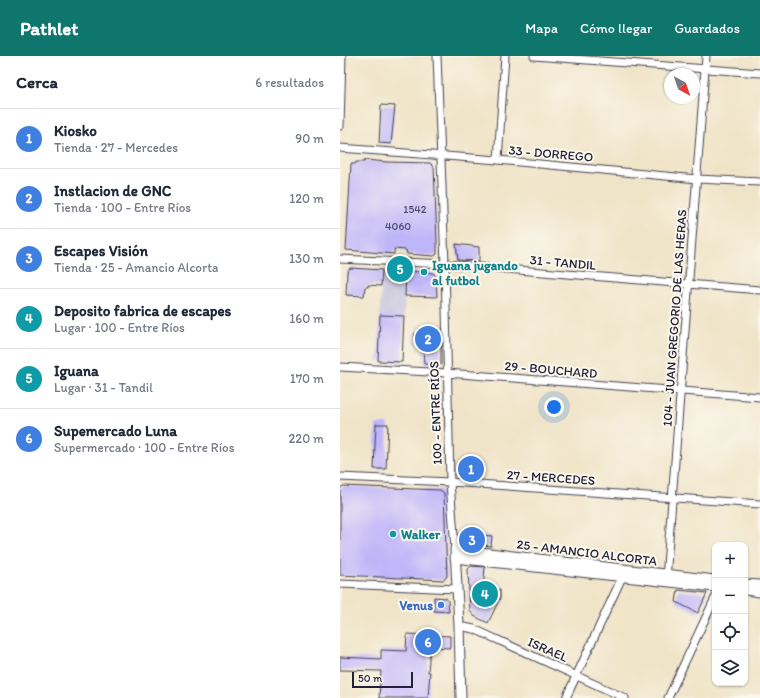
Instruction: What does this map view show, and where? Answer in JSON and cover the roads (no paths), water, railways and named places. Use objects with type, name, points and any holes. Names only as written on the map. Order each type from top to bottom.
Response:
[{"type":"main road","points":[[455,553],[666,578],[712,586]]},
{"type":"main road","name":"100 - ENTRE RÍOS","points":[[455,553],[461,698]]},
{"type":"main road","name":"25 - AMANCIO ALCORTA","points":[[666,578],[712,580]]},
{"type":"main road","points":[[748,584],[760,586]]},
{"type":"main road","points":[[748,590],[760,592]]},
{"type":"street","points":[[340,126],[342,56]]},
{"type":"street","name":"100 - ENTRE RÍOS","points":[[437,56],[445,264],[450,482],[455,553]]},
{"type":"street","points":[[498,160],[505,56]]},
{"type":"street","points":[[534,56],[760,73]]},
{"type":"street","name":"104 - JUAN GREGORIO DE LAS HERAS","points":[[666,578],[706,56]]},
{"type":"street","name":"33 - DORREGO","points":[[340,148],[440,157],[498,160],[697,179],[760,182]]},
{"type":"street","name":"31 - TANDIL","points":[[340,259],[445,264],[760,290]]},
{"type":"street","name":"29 - BOUCHARD","points":[[340,368],[447,373],[760,397]]},
{"type":"street","name":"27 - MERCEDES","points":[[340,477],[450,482],[760,504]]},
{"type":"street","points":[[566,698],[624,573]]},
{"type":"street","points":[[340,584],[457,589]]},
{"type":"street","points":[[668,698],[712,604]]},
{"type":"street","name":"ISRAEL","points":[[459,626],[474,629],[625,698]]},
{"type":"place","name":"Iguana","points":[[400,269]]},
{"type":"place","name":"Iguana jugando al futbol","points":[[424,272]]},
{"type":"place","name":"Instlacion de GNC","points":[[428,339]]},
{"type":"place","name":"Kiosko","points":[[471,469]]},
{"type":"place","name":"Walker","points":[[393,534]]},
{"type":"place","name":"Escapes Visión","points":[[472,540]]},
{"type":"place","name":"Deposito fabrica de escapes","points":[[485,594]]},
{"type":"place","name":"Venus","points":[[441,605]]},
{"type":"place","name":"Supemercado Luna","points":[[428,642]]}]
